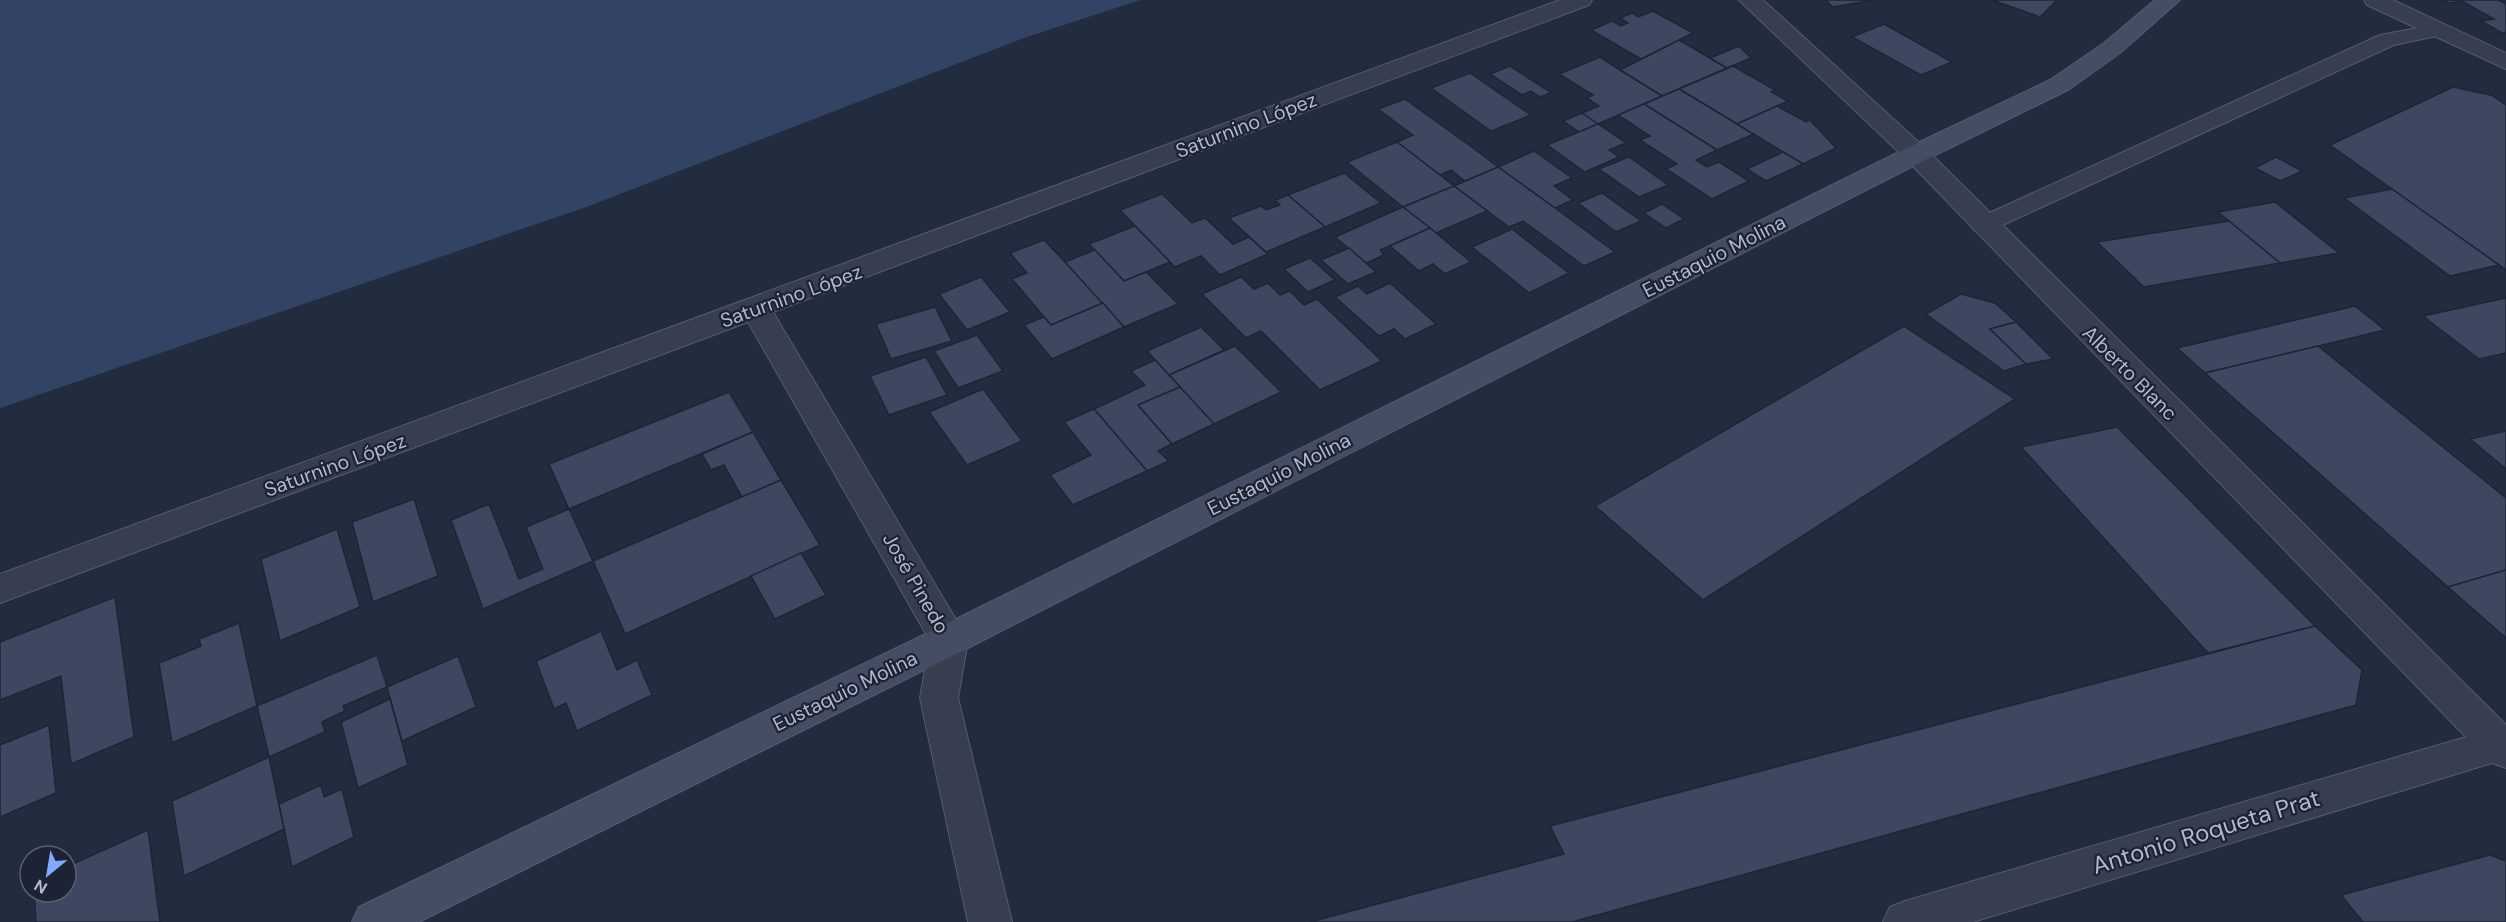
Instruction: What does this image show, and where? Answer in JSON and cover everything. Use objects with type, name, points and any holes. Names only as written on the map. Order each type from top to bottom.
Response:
[{"type":"main road","name":"Eustaquio Molina","points":[[374,922],[949,640],[1916,154],[2059,85],[2112,48],[2169,0]]},
{"type":"street","name":"Saturnino López","points":[[0,589],[1581,0]]},
{"type":"street","name":"Alberto Blanc","points":[[1750,0],[1916,154],[1983,225],[2504,746]]},
{"type":"street","points":[[2375,0],[2506,62]]},
{"type":"street","name":"José Pinedo","points":[[756,309],[949,640],[939,698],[990,922]]},
{"type":"street","name":"Antonio Roqueta Prat","points":[[1905,922],[2504,746]]},
{"type":"lane","points":[[1983,225],[2388,40],[2439,30]]},
{"type":"water","points":[[0,0],[1140,0],[1021,39],[589,206],[0,408]]},
{"type":"building","points":[[1825,0],[1874,0],[1833,7]]},
{"type":"building","points":[[1992,0],[2057,0],[2040,17]]},
{"type":"building","points":[[2444,0],[2498,0],[2506,4],[2506,32],[2502,33],[2481,21],[2494,19],[2462,1],[2449,3]]},
{"type":"building","points":[[1653,11],[1693,33],[1641,59],[1591,30],[1612,21],[1621,26],[1628,23],[1620,18],[1632,13],[1638,17]]},
{"type":"building","points":[[1884,24],[1952,62],[1921,75],[1852,37]]},
{"type":"building","points":[[1679,40],[1727,68],[1662,96],[1620,70]]},
{"type":"building","points":[[1739,46],[1751,58],[1727,68],[1710,58]]},
{"type":"building","points":[[1600,57],[1662,96],[1598,124],[1582,113],[1599,106],[1587,98],[1593,95],[1559,74]]},
{"type":"building","points":[[1510,66],[1551,93],[1540,97],[1531,91],[1522,95],[1490,74]]},
{"type":"building","points":[[1733,66],[1775,90],[1771,92],[1788,101],[1737,124],[1679,89]]},
{"type":"building","points":[[1470,73],[1531,115],[1491,131],[1431,88]]},
{"type":"building","points":[[2453,87],[2491,95],[2506,105],[2506,270],[2330,145]]},
{"type":"building","points":[[1679,89],[1754,134],[1717,150],[1644,104]]},
{"type":"building","points":[[1405,99],[1498,167],[1465,181],[1451,170],[1440,175],[1397,142],[1413,135],[1378,109]]},
{"type":"building","points":[[1644,104],[1717,150],[1696,160],[1707,167],[1719,162],[1749,181],[1712,199],[1666,169],[1677,164],[1640,140],[1650,136],[1618,115]]},
{"type":"building","points":[[1777,106],[1806,122],[1810,120],[1836,148],[1803,164],[1737,124]]},
{"type":"building","points":[[1582,113],[1598,124],[1579,132],[1563,121]]},
{"type":"building","points":[[1598,124],[1626,143],[1609,150],[1619,157],[1585,172],[1547,145]]},
{"type":"building","points":[[1397,142],[1454,186],[1403,207],[1347,162]]},
{"type":"building","points":[[1534,151],[1572,178],[1554,186],[1573,200],[1555,208],[1498,167]]},
{"type":"building","points":[[1783,152],[1803,164],[1766,181],[1747,169]]},
{"type":"building","points":[[1629,157],[1668,185],[1639,197],[1599,169]]},
{"type":"building","points":[[2276,157],[2302,171],[2280,181],[2255,168]]},
{"type":"building","points":[[1498,167],[1615,252],[1584,266],[1523,221],[1509,227],[1454,186]]},
{"type":"building","points":[[1344,173],[1381,203],[1325,227],[1288,195]]},
{"type":"building","points":[[1454,186],[1487,211],[1436,233],[1403,207]]},
{"type":"building","points":[[2392,189],[2499,265],[2450,276],[2344,198]]},
{"type":"building","points":[[1602,193],[1641,221],[1616,232],[1578,203]]},
{"type":"building","points":[[1162,194],[1192,223],[1205,218],[1233,244],[1249,237],[1268,254],[1220,275],[1201,256],[1175,267],[1120,210]]},
{"type":"building","points":[[1288,195],[1325,227],[1266,252],[1229,218],[1261,206],[1266,210],[1280,205],[1275,200]]},
{"type":"building","points":[[2275,202],[2339,253],[2280,263],[2218,212]]},
{"type":"building","points":[[1662,204],[1684,219],[1666,228],[1644,213]]},
{"type":"building","points":[[1403,207],[1430,228],[1380,250],[1384,255],[1366,263],[1335,237]]},
{"type":"building","points":[[2229,221],[2280,263],[2144,287],[2097,242]]},
{"type":"building","points":[[1135,226],[1170,262],[1124,281],[1089,244]]},
{"type":"building","points":[[1430,228],[1471,262],[1445,274],[1433,264],[1419,271],[1390,246]]},
{"type":"building","points":[[1512,229],[1569,273],[1529,293],[1472,247]]},
{"type":"building","points":[[1044,240],[1103,303],[1051,325],[1012,279],[1027,273],[1010,253]]},
{"type":"building","points":[[1349,248],[1376,272],[1348,284],[1321,260]]},
{"type":"building","points":[[1095,250],[1124,281],[1146,272],[1178,304],[1124,327],[1065,262]]},
{"type":"building","points":[[1310,258],[1335,280],[1308,292],[1284,269]]},
{"type":"building","points":[[981,277],[1010,312],[967,330],[939,294]]},
{"type":"building","points":[[1241,277],[1254,289],[1268,283],[1280,295],[1290,291],[1304,305],[1317,299],[1382,361],[1320,390],[1261,331],[1246,338],[1202,294]]},
{"type":"building","points":[[1390,283],[1436,324],[1405,339],[1394,329],[1379,336],[1335,297],[1358,286],[1367,294]]},
{"type":"building","points":[[1961,294],[1995,303],[2016,322],[1990,329],[2026,364],[2004,371],[1926,314]]},
{"type":"building","points":[[2506,298],[2506,353],[2479,359],[2423,316]]},
{"type":"building","points":[[1103,303],[1124,327],[1052,359],[1024,325],[1044,317],[1051,325]]},
{"type":"building","points":[[2355,306],[2385,330],[2205,373],[2177,348]]},
{"type":"building","points":[[935,307],[952,341],[891,359],[876,324]]},
{"type":"building","points":[[2016,322],[2053,359],[2026,364],[1990,329]]},
{"type":"building","points":[[1904,326],[2015,399],[1703,600],[1595,506]]},
{"type":"building","points":[[1201,327],[1224,350],[1169,375],[1147,351]]},
{"type":"building","points":[[977,335],[1003,371],[958,388],[934,351]]},
{"type":"building","points":[[1235,346],[1281,392],[1214,424],[1169,375]]},
{"type":"building","points":[[2318,346],[2506,498],[2506,570],[2448,587],[2205,373]]},
{"type":"building","points":[[926,357],[947,395],[889,415],[870,376]]},
{"type":"building","points":[[1155,360],[1180,387],[1138,405],[1172,444],[1158,451],[1169,461],[1147,471],[1094,409],[1145,385],[1131,371]]},
{"type":"building","points":[[1180,387],[1214,424],[1172,444],[1138,405]]},
{"type":"building","points":[[983,389],[1022,441],[967,465],[929,412]]},
{"type":"building","points":[[729,392],[753,432],[569,509],[549,464]]},
{"type":"building","points":[[1094,409],[1147,471],[1073,505],[1050,475],[1091,455],[1064,422]]},
{"type":"building","points":[[2117,427],[2315,626],[2208,653],[2021,447]]},
{"type":"building","points":[[2506,431],[2506,469],[2470,439]]},
{"type":"building","points":[[753,432],[781,480],[742,497],[724,465],[711,470],[702,454]]},
{"type":"building","points":[[781,480],[820,545],[625,634],[593,561]]},
{"type":"building","points":[[414,499],[438,576],[373,602],[352,522]]},
{"type":"building","points":[[489,504],[519,579],[543,569],[526,527],[569,509],[593,561],[483,609],[451,520]]},
{"type":"building","points":[[337,529],[360,607],[280,641],[261,559]]},
{"type":"building","points":[[801,553],[826,595],[775,619],[751,576]]},
{"type":"building","points":[[2506,570],[2506,638],[2448,587]]},
{"type":"building","points":[[115,597],[134,737],[71,764],[61,676],[0,700],[0,642]]},
{"type":"building","points":[[239,623],[257,706],[172,743],[159,663],[201,646],[199,639]]},
{"type":"building","points":[[2315,626],[2362,670],[2356,705],[1572,922],[1310,922],[1564,854],[1550,826]]},
{"type":"building","points":[[601,631],[617,670],[637,660],[652,695],[577,731],[566,703],[554,709],[536,661]]},
{"type":"building","points":[[377,655],[387,687],[343,706],[345,711],[322,722],[325,732],[269,757],[257,706]]},
{"type":"building","points":[[458,656],[476,707],[402,741],[387,687]]},
{"type":"building","points":[[390,699],[408,765],[358,788],[341,722]]},
{"type":"building","points":[[49,725],[56,793],[0,817],[0,745]]},
{"type":"building","points":[[269,757],[284,829],[184,876],[172,801]]},
{"type":"building","points":[[321,785],[324,797],[342,789],[354,837],[292,867],[279,804]]},
{"type":"building","points":[[148,830],[160,922],[36,922],[35,904],[78,904],[78,862]]},
{"type":"building","points":[[2490,855],[2506,861],[2506,922],[2363,922],[2341,895]]}]
